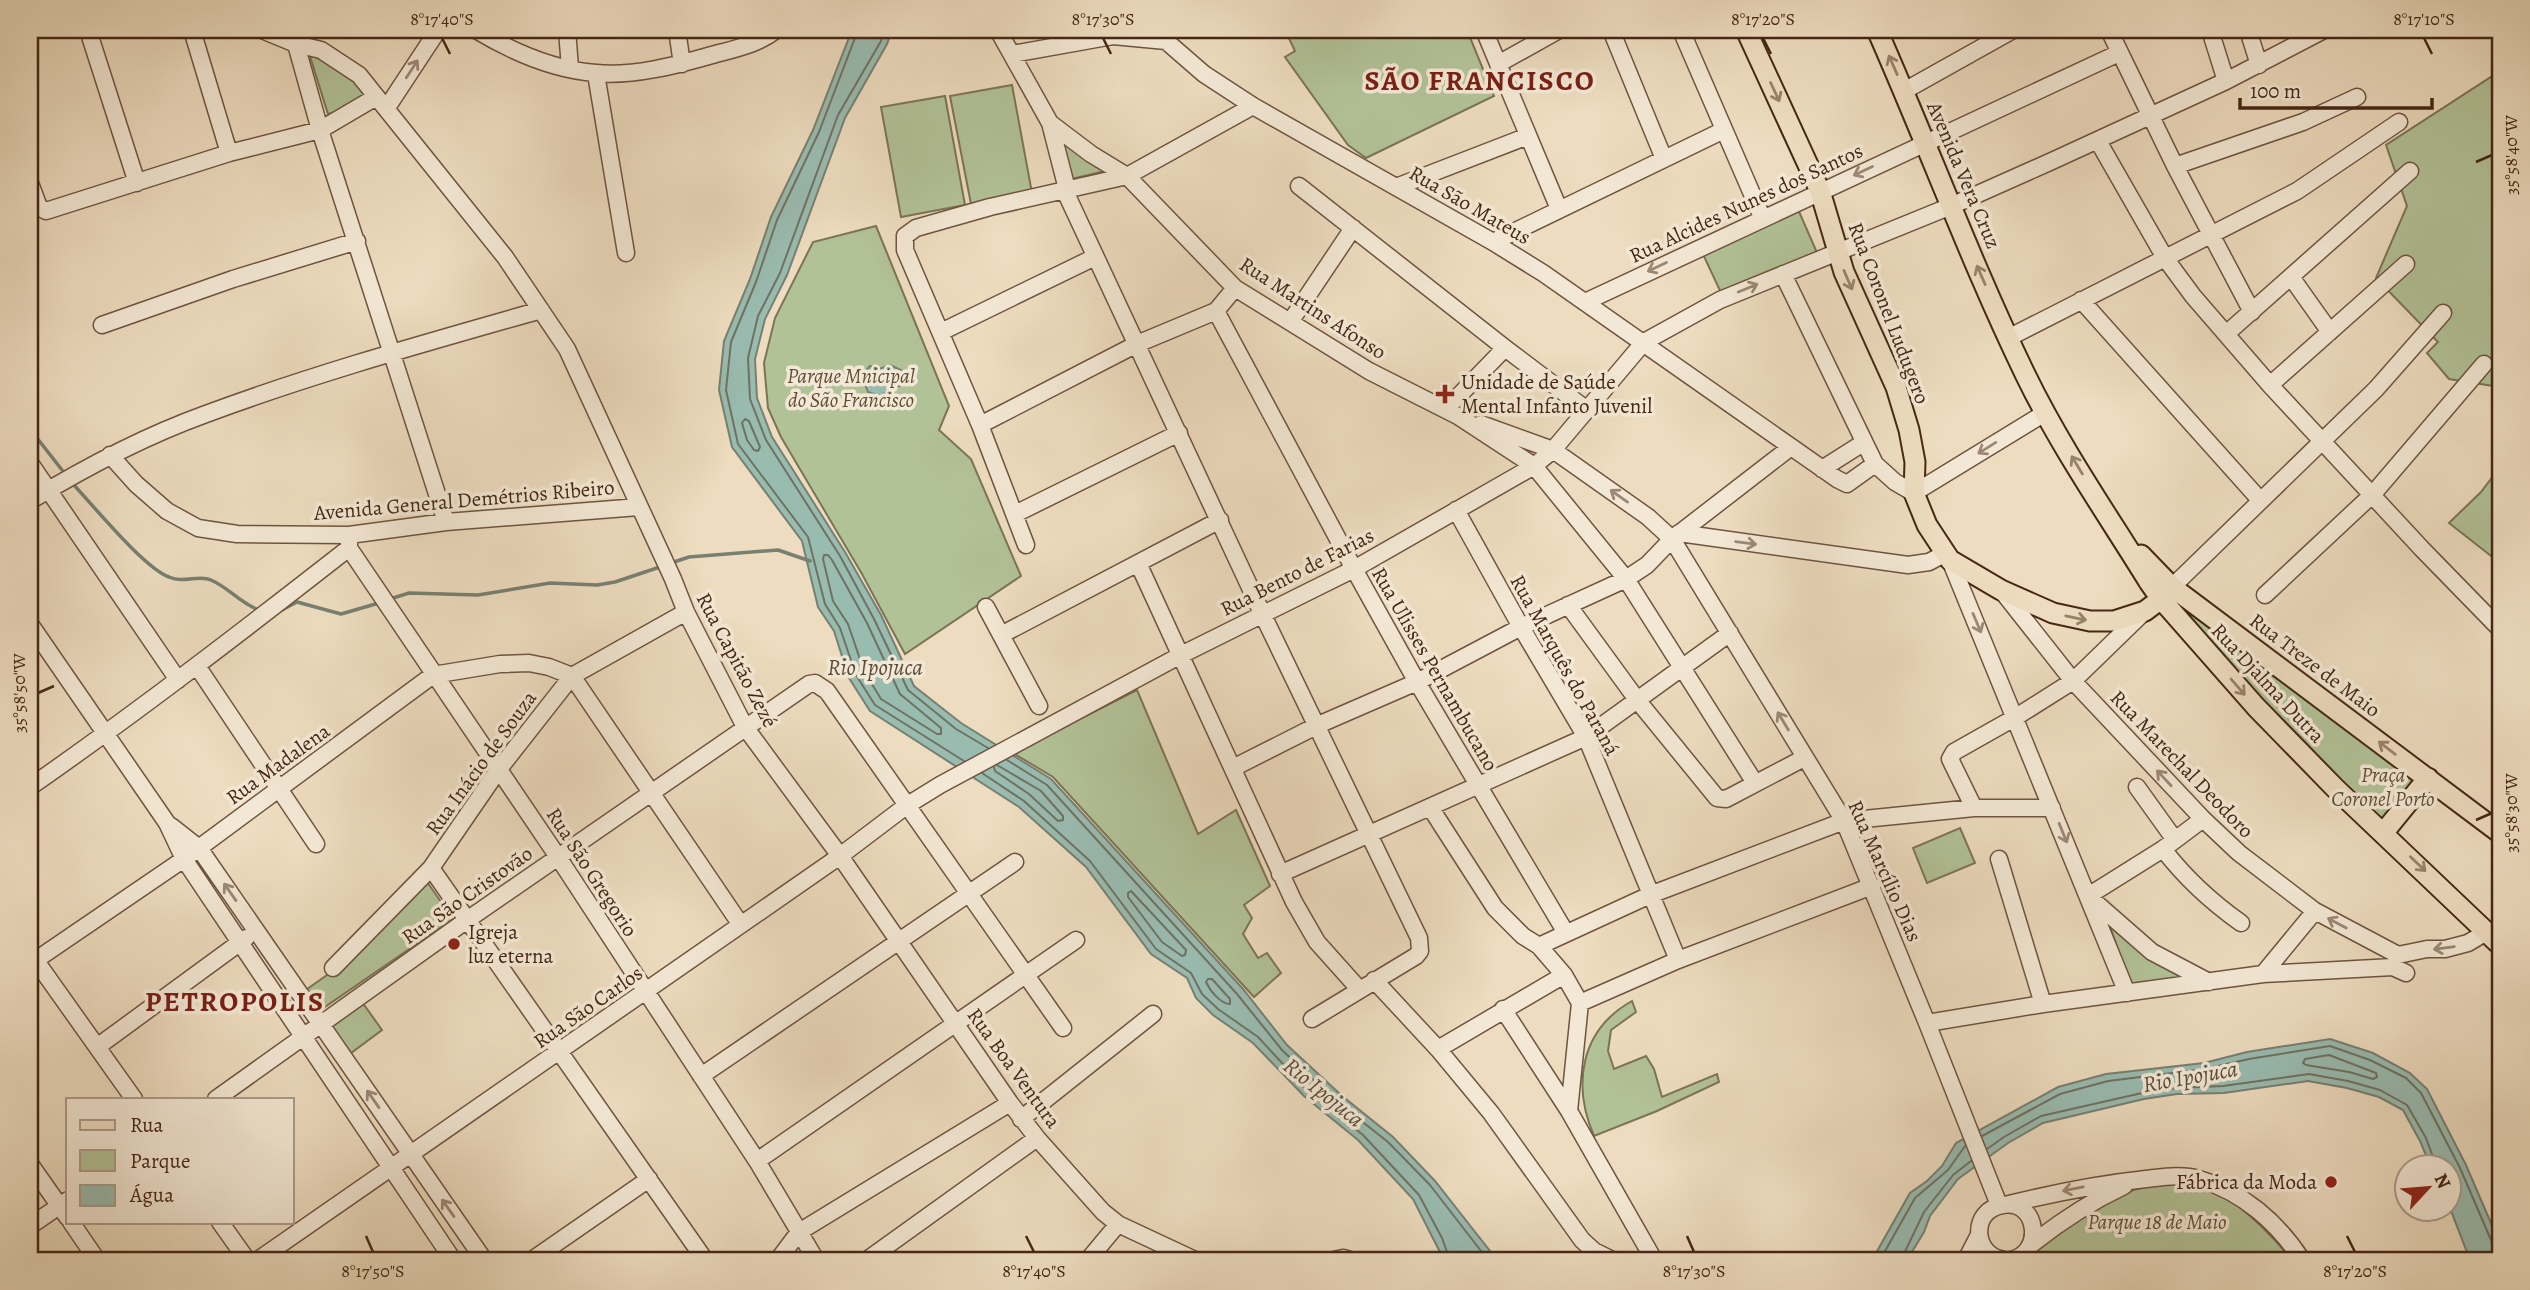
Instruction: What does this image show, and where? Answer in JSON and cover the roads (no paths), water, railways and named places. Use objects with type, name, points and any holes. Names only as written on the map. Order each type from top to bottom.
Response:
[{"type":"main road","name":"Rua Coronel Ludugero","points":[[1746,30],[1820,191],[1844,272],[1896,387],[1915,462],[1914,493]]},
{"type":"main road","name":"Avenida Vera Cruz","points":[[1877,30],[2008,338],[2045,413]]},
{"type":"main road","name":"Rua Treze de Maio","points":[[2045,413],[2113,523],[2167,593],[2236,634],[2500,833]]},
{"type":"main road","points":[[1914,493],[1927,525],[1948,556],[2001,590],[2053,613],[2090,621],[2114,621],[2145,611],[2167,593]]},
{"type":"main road","name":"Rua Djalma Dutra","points":[[2167,593],[2215,660],[2256,707],[2494,938]]},
{"type":"main road","points":[[2215,660],[2216,644],[2225,636],[2236,634]]},
{"type":"main road","points":[[2384,832],[2428,778]]},
{"type":"street","points":[[88,30],[137,183]]},
{"type":"street","points":[[192,30],[229,153]]},
{"type":"street","name":"Rua Capitão Zezé","points":[[262,30],[294,37],[339,60],[359,75],[505,257],[567,349],[686,612],[745,727],[840,856]]},
{"type":"street","points":[[30,183],[43,211],[229,153],[320,130],[381,103],[438,30]]},
{"type":"street","points":[[476,30],[515,50],[596,74],[682,64],[756,42],[776,30]]},
{"type":"street","points":[[567,30],[570,68]]},
{"type":"street","points":[[677,30],[682,64]]},
{"type":"street","name":"Rua Martins Afonso","points":[[998,30],[1051,123],[1091,154],[1126,176],[1234,288],[1369,372],[1452,412],[1553,450],[1675,536]]},
{"type":"street","points":[[1484,30],[1559,209]]},
{"type":"street","points":[[1498,64],[1559,30]]},
{"type":"street","points":[[1611,30],[1664,159]]},
{"type":"street","points":[[1681,30],[1762,217]]},
{"type":"street","points":[[1904,91],[2013,30]]},
{"type":"street","points":[[2109,30],[2175,166],[2252,312]]},
{"type":"street","points":[[2210,30],[2226,81]]},
{"type":"street","points":[[2248,30],[2259,65]]},
{"type":"street","points":[[1644,342],[1720,300],[1951,206],[2098,141],[2259,65],[2325,30]]},
{"type":"street","name":"Rua São Mateus","points":[[1012,54],[1113,36],[1163,35],[1204,74],[1253,106],[1493,242],[1644,342],[1847,485],[1875,464]]},
{"type":"street","points":[[294,37],[320,130],[446,522]]},
{"type":"street","name":"Rua Alcides Nunes dos Santos","points":[[1585,302],[1762,217],[2119,53]]},
{"type":"street","points":[[596,74],[626,253]]},
{"type":"street","points":[[2175,166],[2303,122],[2357,97]]},
{"type":"street","points":[[1026,545],[980,425],[905,250],[905,236],[916,228],[1126,176],[1253,106]]},
{"type":"street","points":[[2008,338],[2297,191],[2399,122]]},
{"type":"street","points":[[1051,123],[1065,189],[1095,257],[1419,938],[1420,951],[1412,960],[1312,1019]]},
{"type":"street","points":[[1493,242],[1724,130]]},
{"type":"street","points":[[1396,187],[1528,136]]},
{"type":"street","points":[[2098,141],[2165,258],[2193,296],[2270,385],[2431,559],[2500,629]]},
{"type":"street","points":[[2226,334],[2410,171]]},
{"type":"street","points":[[1299,186],[1587,410]]},
{"type":"street","points":[[1290,322],[1353,228]]},
{"type":"street","points":[[102,325],[220,283],[357,242]]},
{"type":"street","points":[[941,332],[1095,257]]},
{"type":"street","points":[[2270,385],[2406,264]]},
{"type":"street","points":[[1783,274],[1875,464],[1895,482],[1914,493],[2045,413]]},
{"type":"street","points":[[2291,277],[2330,332]]},
{"type":"street","points":[[980,425],[1137,344],[1216,311],[1234,288]]},
{"type":"street","points":[[2081,300],[2260,500]]},
{"type":"street","points":[[30,501],[110,455],[204,414],[393,352],[541,310]]},
{"type":"street","name":"Rua Ulisses Pernambucano","points":[[1216,311],[1417,681],[1566,933]]},
{"type":"street","points":[[2167,593],[2376,389],[2443,313]]},
{"type":"street","name":"Rua Bento de Farias","points":[[940,785],[1262,612],[1354,569],[1534,467],[1553,450],[1644,342]]},
{"type":"street","points":[[1452,412],[1505,348]]},
{"type":"street","points":[[2265,595],[2373,494],[2484,363]]},
{"type":"street","name":"Rua Martins Afonso","points":[[1452,412],[1534,467],[1626,579],[1755,783]]},
{"type":"street","points":[[1015,513],[1178,433]]},
{"type":"street","points":[[1822,469],[1863,443]]},
{"type":"street","points":[[1233,768],[1318,725],[1417,681],[1521,627],[1626,579],[1647,565],[1675,536],[1791,447]]},
{"type":"street","name":"Avenida General Demétrios Ribeiro","points":[[110,455],[136,484],[167,511],[198,528],[237,534],[349,541],[446,522],[639,506]]},
{"type":"street","points":[[30,463],[178,680]]},
{"type":"street","name":"Rua Marquês do Paraná","points":[[1456,510],[1586,737],[1678,960]]},
{"type":"street","points":[[1001,635],[1220,520]]},
{"type":"street","points":[[1675,536],[1908,565],[1948,556],[2127,993]]},
{"type":"street","name":"Rua Marcílio Dias","points":[[1675,536],[1804,758],[1844,821],[1985,1171],[2004,1205]]},
{"type":"street","points":[[30,787],[105,735],[258,619],[349,541]]},
{"type":"street","name":"Rua São Gregorio","points":[[349,541],[379,593],[558,857],[757,1161],[816,1260]]},
{"type":"street","points":[[1138,563],[1280,874],[1317,942],[1359,989]]},
{"type":"street","name":"Rua Marechal Deodoro","points":[[2001,590],[2073,681],[2203,819],[2239,853],[2315,911],[2398,955],[2427,949],[2445,949],[2494,938]]},
{"type":"street","points":[[1568,605],[1638,701],[1713,793],[1721,799],[1732,796],[1804,758]]},
{"type":"street","points":[[986,607],[1039,706]]},
{"type":"street","points":[[1974,808],[1950,759],[1954,752],[2073,681],[2145,611]]},
{"type":"street","name":"Rua Inácio de Souza","points":[[333,968],[431,868],[499,769],[572,676],[686,612]]},
{"type":"street","points":[[30,624],[167,823],[184,859],[453,1260]]},
{"type":"street","points":[[1280,874],[1586,737],[1730,633]]},
{"type":"street","name":"Rua Madalena","points":[[32,959],[184,859],[433,675],[500,664],[529,663],[572,676]]},
{"type":"street","points":[[197,666],[317,844]]},
{"type":"street","points":[[572,676],[741,925]]},
{"type":"street","name":"Rua São Cristovão","points":[[217,1098],[467,920],[809,684],[815,683],[827,691],[906,806]]},
{"type":"street","name":"Rua São Carlos","points":[[258,1260],[646,993],[906,806],[940,785]]},
{"type":"street","points":[[2137,787],[2185,877],[2211,902],[2241,923]]},
{"type":"street","points":[[906,806],[1063,1028]]},
{"type":"street","points":[[1430,807],[1495,908],[1523,936],[1539,946],[1564,975],[1580,1003],[1569,1111]]},
{"type":"street","points":[[1539,946],[1650,895],[1844,821],[1974,808],[2052,808]]},
{"type":"street","points":[[2088,896],[2203,819]]},
{"type":"street","points":[[167,823],[199,848],[484,1260]]},
{"type":"street","name":"Rua Boa Ventura","points":[[840,856],[1021,1119],[1037,1138],[1103,1212],[1118,1224],[1195,1260]]},
{"type":"street","points":[[1999,859],[2043,1004]]},
{"type":"street","points":[[701,1076],[1015,862]]},
{"type":"street","points":[[431,868],[705,1260]]},
{"type":"street","points":[[1580,1003],[1678,960],[1872,886]]},
{"type":"street","points":[[2088,896],[2152,952],[2209,982]]},
{"type":"street","points":[[2263,974],[2315,911]]},
{"type":"street","points":[[97,1047],[256,930]]},
{"type":"street","points":[[757,1161],[1076,940]]},
{"type":"street","points":[[32,959],[133,1098]]},
{"type":"street","points":[[1927,1023],[2263,974],[2393,967],[2406,973]]},
{"type":"street","points":[[1438,1049],[1564,975]]},
{"type":"street","points":[[1374,980],[1438,1049],[1491,1112],[1581,1240],[1594,1251],[1612,1260]]},
{"type":"street","points":[[1503,1009],[1569,1111],[1654,1260]]},
{"type":"street","points":[[1021,1119],[1153,1014]]},
{"type":"street","points":[[778,1260],[799,1232],[1010,1103]]},
{"type":"street","points":[[867,1260],[1037,1138]]},
{"type":"street","points":[[30,1164],[66,1210]]},
{"type":"street","points":[[1966,1260],[1979,1235],[1983,1216],[2004,1205],[2073,1189],[2176,1176],[2198,1178],[2245,1200],[2271,1221],[2302,1260]]},
{"type":"street","points":[[532,1260],[649,1179]]},
{"type":"street","points":[[1979,1235],[1985,1251],[1992,1256],[2008,1260],[2022,1256],[2032,1244],[2065,1218],[2101,1197],[2139,1180]]},
{"type":"street","points":[[2004,1205],[2017,1206],[2031,1218],[2034,1235],[2032,1244]]},
{"type":"street","points":[[30,1226],[66,1211]]},
{"type":"street","points":[[75,1224],[97,1260]]},
{"type":"street","points":[[221,1224],[247,1260]]},
{"type":"street","points":[[1088,1260],[1118,1224]]},
{"type":"water","name":"Rio Ipojuca","points":[[852,30],[892,30],[887,44],[845,118],[787,275],[765,319],[755,359],[757,398],[772,437],[845,552],[881,615],[914,686],[961,723],[1051,779],[1243,989],[1287,1045],[1341,1095],[1393,1137],[1435,1181],[1497,1260],[1444,1260],[1413,1199],[1358,1140],[1304,1096],[1253,1043],[1213,1015],[1196,998],[1187,978],[1151,954],[1086,867],[1019,807],[870,711],[849,678],[834,631],[818,607],[802,541],[732,447],[719,390],[724,341],[750,279],[771,217],[813,130]]},
{"type":"water","points":[[890,365],[903,371],[901,385],[880,396],[868,392],[863,374],[870,366],[879,369]]},
{"type":"water","name":"Rio Ipojuca","points":[[2330,1039],[2373,1053],[2410,1073],[2427,1089],[2460,1154],[2426,1154],[2403,1110],[2379,1097],[2308,1081],[2224,1093],[2177,1094],[2144,1099],[2043,1123],[2008,1143],[1958,1179],[1930,1216],[1907,1260],[1872,1260],[1910,1193],[1942,1166],[1956,1143],[2058,1087],[2106,1074],[2204,1063],[2247,1052]]},
{"type":"water","name":"Rio Ipojuca","points":[[2464,1161],[2500,1244],[2500,1260],[2470,1260],[2456,1224],[2464,1224]]},
{"type":"waterway","points":[[30,429],[62,470]]},
{"type":"waterway","points":[[72,483],[132,549],[158,571],[175,579],[206,578],[261,611]]},
{"type":"waterway","points":[[671,563],[689,557],[778,550],[810,561]]},
{"type":"waterway","points":[[390,599],[409,593],[478,595],[550,583],[597,585],[660,567]]},
{"type":"waterway","points":[[280,611],[297,602],[341,614],[379,603]]},
{"type":"place","name":"Unidade de Saúde Mental Infanto Juvenil","points":[[1445,394]]},
{"type":"place","name":"Igreja luz eterna","points":[[454,944]]},
{"type":"place","name":"Fábrica da Moda","points":[[2331,1182]]},
{"type":"district","name":"SÃO FRANCISCO","points":[[1480,80]]},
{"type":"district","name":"PETROPOLIS","points":[[235,1001]]},
{"type":"park label","name":"Parque Mnicipal do São Francisco","points":[[851,388]]},
{"type":"park label","name":"Praça Coronel Porto","points":[[2383,787]]},
{"type":"park label","name":"Parque 18 de Maio","points":[[2157,1222]]}]
